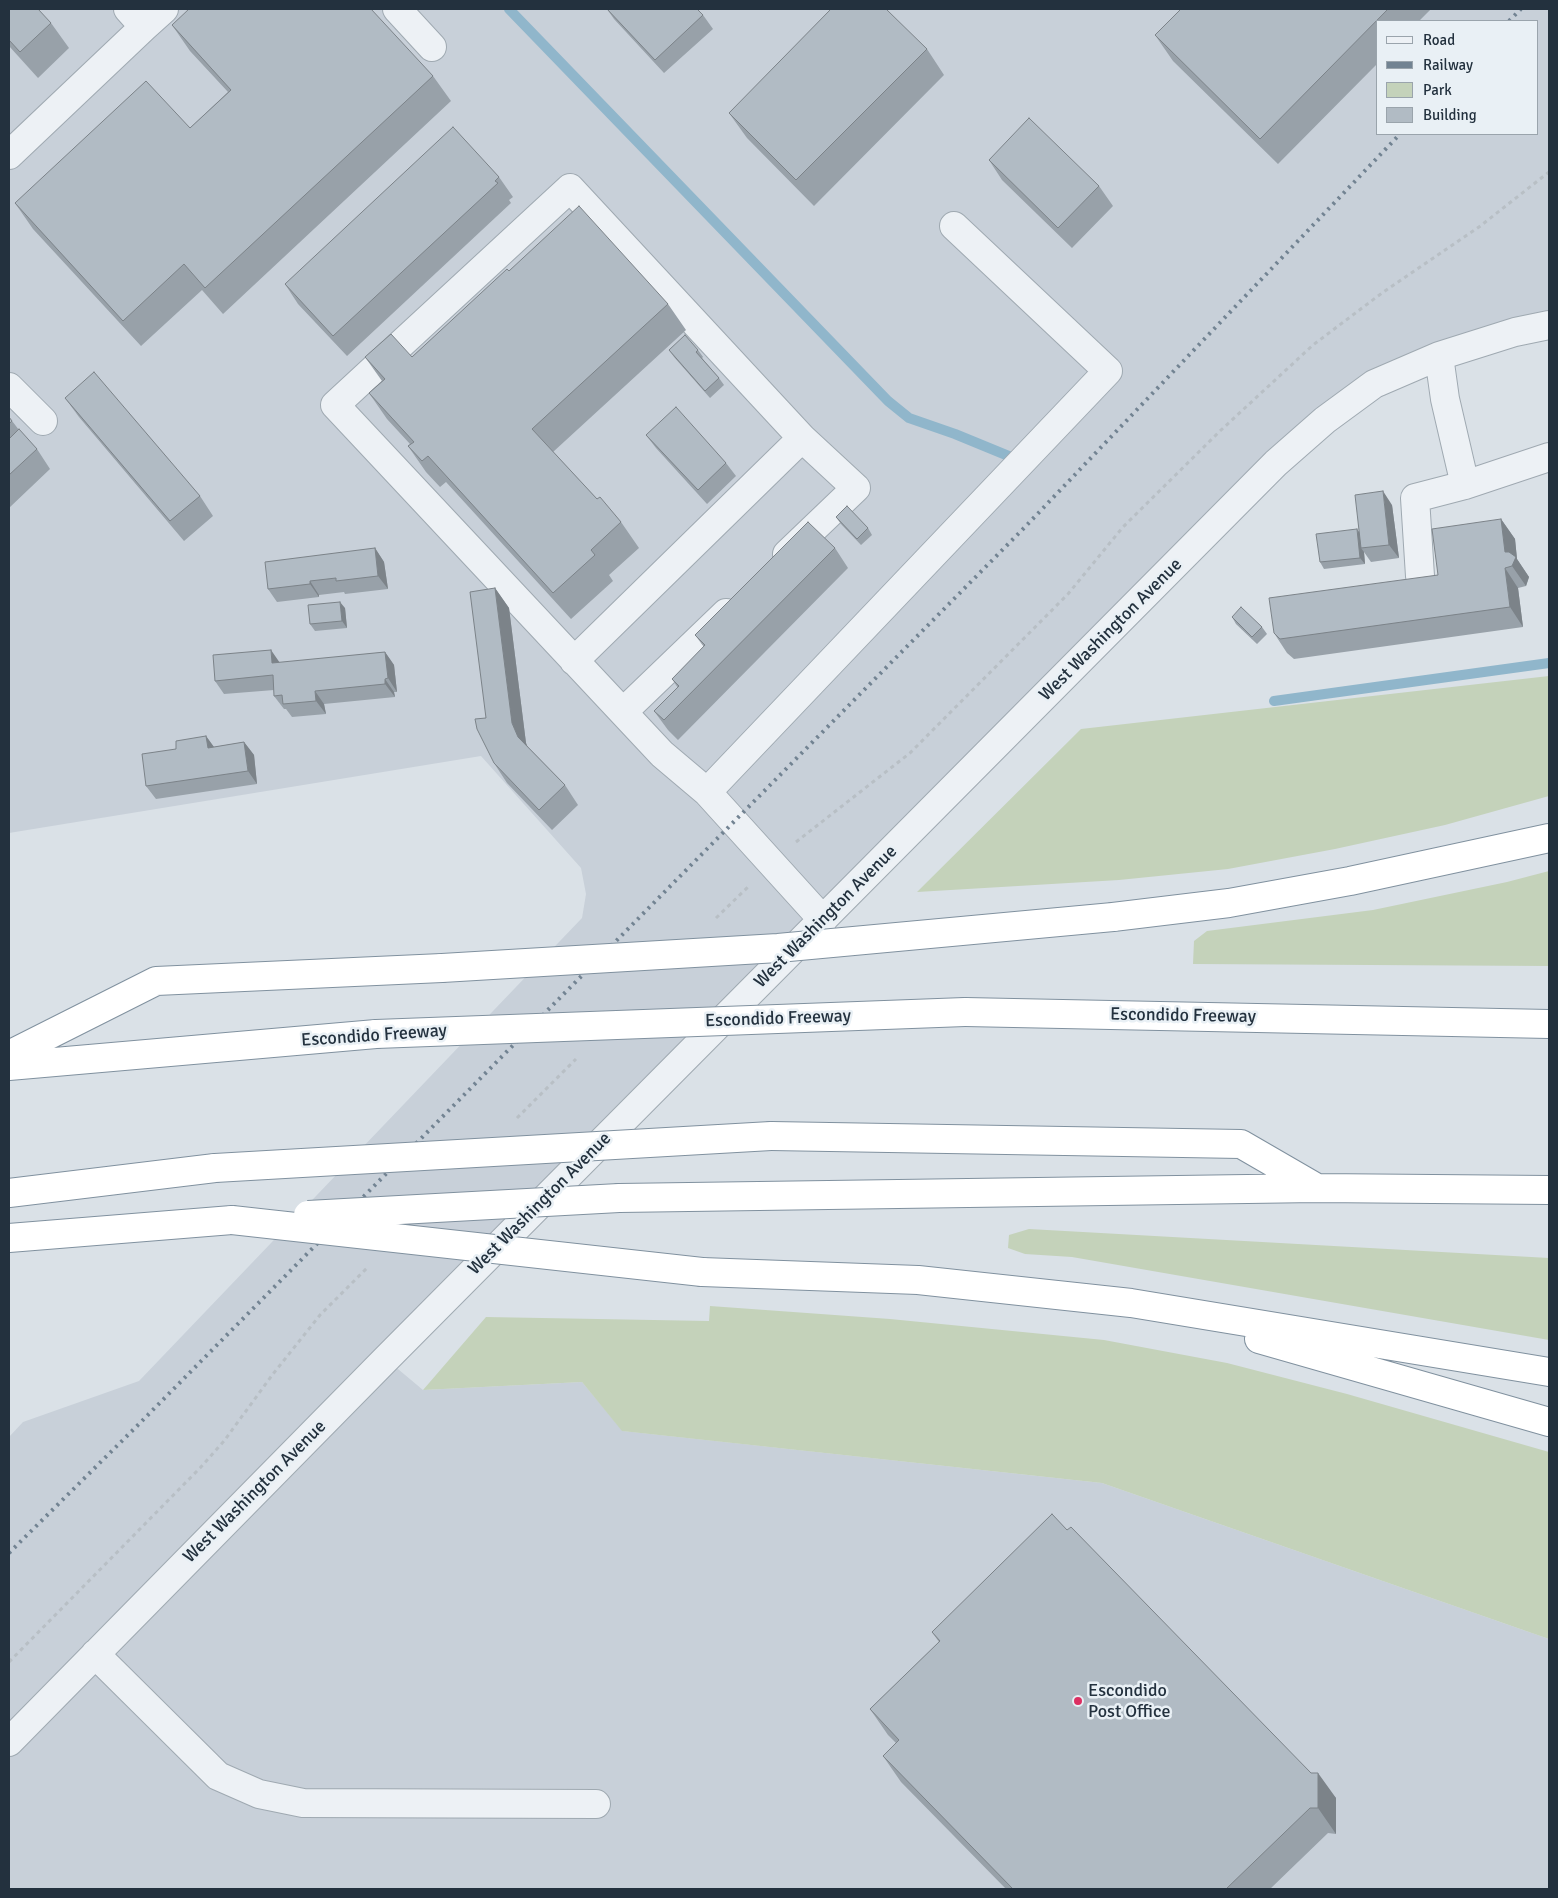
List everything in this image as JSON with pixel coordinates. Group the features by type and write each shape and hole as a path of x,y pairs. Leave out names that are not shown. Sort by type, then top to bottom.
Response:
{"highway":[{"path":"9,1055 156,981 442,968 778,948 1112,917 1229,902 1350,882 1546,839"},
{"name":"Escondido Freeway","path":"9,1066 376,1034 966,1012 1540,1023"},
{"path":"9,1193 215,1168 771,1136 1240,1144 1317,1188"},
{"path":"9,1238 232,1220 619,1198 1317,1188 1543,1190"},
{"path":"232,1220 702,1272 918,1280 1131,1303 1546,1371"},
{"path":"1131,1303 1546,1421"}],"street":[{"path":"9,155 136,18 164,9"},
{"path":"397,9 432,48"},
{"path":"771,570 856,488 802,438 570,188 335,405 662,754 707,792 823,920"},
{"path":"707,792 1108,371 954,226"},
{"name":"West Washington Avenue","path":"9,1742 393,1352 1276,463 1325,420 1374,384 1439,356 1515,332 1549,325"},
{"path":"1439,356 1445,399 1465,485"},
{"path":"9,387 42,421"},
{"path":"574,661 802,438"},
{"path":"1420,576 1415,498 1465,485 1549,457"},
{"path":"623,712 743,597"},
{"path":"95,1654 218,1776 259,1794 304,1803 596,1804"}],"shaded area":[{"path":"9,9 1549,9 1549,325 1374,384 386,1359 423,1390 582,1382 623,1431 1102,1483 1549,1639 1549,1889 9,1889 9,1437 23,1422 139,1381 582,918 586,894 581,868 481,756 9,833"}],"green space":[{"path":"1549,676 1549,796 1445,825 1335,849 1228,869 1119,880 917,892 1081,729"},
{"path":"1549,871 1549,966 1193,964 1194,941 1207,931 1373,910 1507,882"},
{"path":"1029,1229 1549,1258 1549,1340 1072,1257 1025,1254 1008,1248 1009,1235"},
{"path":"710,1306 890,1319 1104,1340 1227,1363 1347,1394 1549,1452 1549,1639 1102,1483 622,1431 582,1382 423,1390 486,1317 709,1321"}],"building":[{"path":"9,9 38,9 51,23 20,52 9,40"},
{"path":"189,9 371,9 433,76 205,288 184,264 123,321 15,203 146,81 190,128 231,90 172,25"},
{"path":"607,9 697,9 703,15 655,60"},
{"path":"831,9 886,9 927,49 796,180 729,113"},
{"path":"1181,9 1388,9 1260,139 1155,35"},
{"path":"1029,118 1099,186 1058,228 989,160"},
{"path":"453,127 499,177 495,181 498,183 333,336 285,284"},
{"path":"579,206 668,304 532,429 597,499 600,497 621,522 591,550 595,555 553,593 428,456 422,461 408,446 414,442 369,393 385,379 365,357 391,334 412,357 507,269 509,271"},
{"path":"685,335 698,350 696,352 719,378 705,391 669,350"},
{"path":"94,372 200,496 170,521 65,398"},
{"path":"676,407 726,463 698,490 646,435"},
{"path":"19,429 37,449 9,475 9,439"},
{"path":"1383,491 1389,545 1361,548 1355,495"},
{"path":"847,506 868,528 857,539 836,517"},
{"path":"1501,519 1505,552 1509,552 1516,557 1512,566 1505,568 1510,607 1280,639 1274,633 1269,598 1438,575 1432,529"},
{"path":"808,522 835,548 664,720 654,711 679,686 672,679 705,645 695,635"},
{"path":"1357,529 1360,558 1320,562 1316,534"},
{"path":"375,548 378,576 336,581 336,578 310,581 310,584 268,589 265,562"},
{"path":"495,588 512,723 518,737 565,785 539,810 494,763 477,729 475,719 486,718 470,592"},
{"path":"340,602 342,621 310,624 308,605"},
{"path":"1241,607 1262,627 1252,637 1232,617"},
{"path":"271,650 272,663 385,652 388,678 385,679 385,684 315,691 316,701 283,704 282,695 274,696 273,675 215,681 213,655"},
{"path":"206,736 208,748 244,742 248,771 146,786 142,754 176,749 176,741"},
{"name":"Escondido Post Office","path":"1052,1514 1067,1530 1071,1527 1311,1773 1318,1773 1318,1808 1310,1808 1226,1889 1013,1889 883,1756 899,1740 870,1709 940,1641 932,1632"}],"waterway":[{"path":"509,9 888,401 909,418 1011,457"},
{"path":"1274,701 1549,663"}],"railway":[{"path":"1510,20 1521,9"},
{"path":"9,1553 137,1426 1025,527 1399,135"}],"place":[{"name":"Escondido Post Office","path":"1078,1701"}]}
